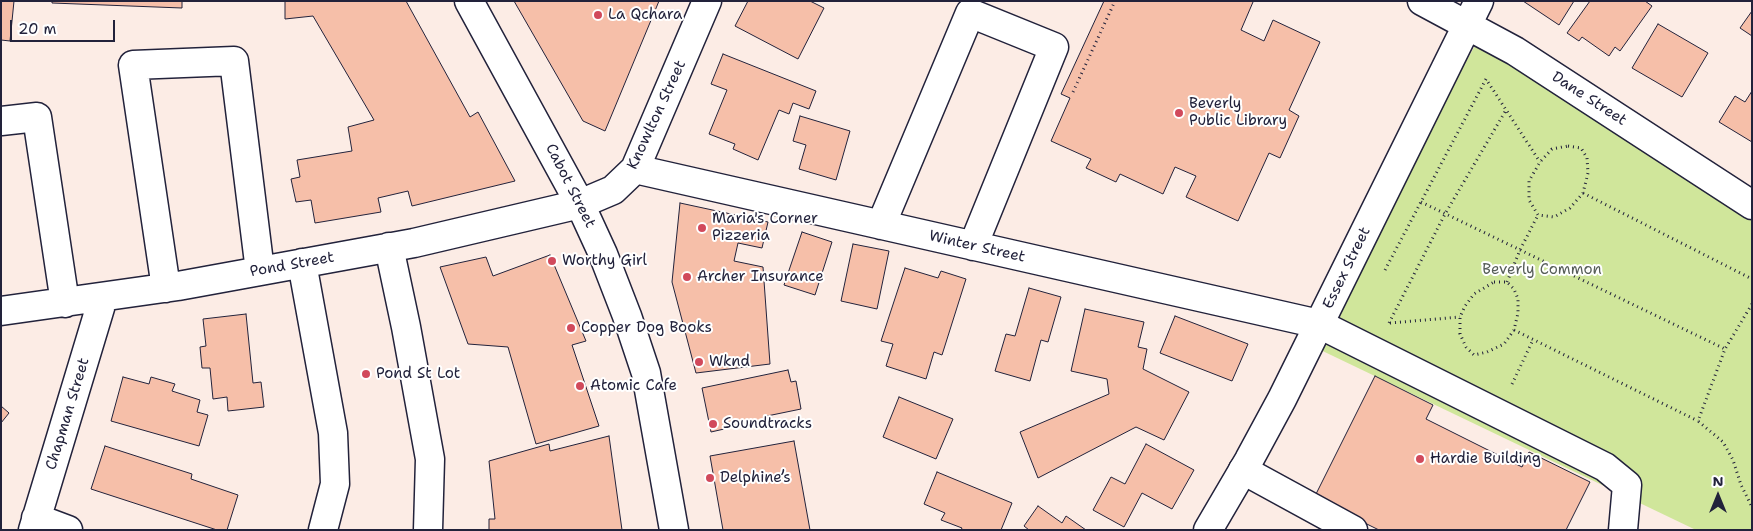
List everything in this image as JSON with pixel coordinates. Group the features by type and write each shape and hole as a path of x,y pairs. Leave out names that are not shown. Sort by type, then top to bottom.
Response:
{"street":[{"name":"Cabot Street","path":"468,1 580,204 610,272 646,373 674,530"},
{"name":"Knowlton Street","path":"580,204 613,190 635,169 707,1"},
{"name":"Dane Street","path":"1422,1 1473,13 1558,78 1752,205"},
{"path":"882,225 970,13 1054,47 973,246"},
{"name":"Essex Street","path":"1208,530 1282,399 1473,13"},
{"path":"166,288 133,65 234,61 260,271"},
{"path":"1,121 38,117 65,303"},
{"name":"Winter Street","path":"635,169 1319,324 1605,467 1627,485 1623,530"},
{"name":"Pond Street","path":"1,311 166,288 414,243 580,204"},
{"path":"389,247 406,327 430,459 428,530"},
{"path":"302,263 333,433 335,484 323,530"},
{"name":"Chapman Street","path":"34,524 104,298"},
{"path":"1243,470 1353,530"},
{"path":"34,524 68,530"}],"path":[{"path":"1383,273 1486,79 1540,162"},
{"path":"1390,323 1445,214 1506,110"},
{"path":"1568,146 1581,148 1587,158 1588,173 1583,192 1570,208 1554,217 1538,215 1529,200 1529,181 1540,162 1552,149 1568,146"},
{"path":"1583,192 1752,278"},
{"path":"1420,202 1725,349"},
{"path":"1507,282 1520,250 1538,215"},
{"path":"1494,282 1507,282 1514,289 1518,299 1518,313 1514,330 1504,344 1487,352 1474,355 1466,346 1460,334 1460,317 1474,294 1494,282"},
{"path":"1698,421 1725,349 1752,304"},
{"path":"1381,323 1460,317"},
{"path":"1514,330 1698,421 1723,442 1733,460 1740,485 1752,506"},
{"path":"1498,414 1533,340"}],"green space":[{"name":"Beverly Common","path":"1482,33 1752,203 1752,530 1696,530 1308,344"}],"building":[{"path":"1,1 14,1 10,41 1,40"},
{"path":"52,1 182,1 182,8 52,3"},
{"path":"285,1 406,1 470,117 478,112 515,181 412,206 408,191 378,198 381,212 315,223 311,200 296,202 291,179 300,177 297,160 352,151 348,127 374,120 313,16 285,19"},
{"path":"514,1 659,1 605,131 583,121"},
{"path":"748,1 810,1 824,8 798,59 735,26"},
{"name":"Beverly Public Library","path":"1104,1 1252,1 1241,30 1264,41 1273,20 1320,42 1289,110 1299,116 1280,158 1269,153 1238,221 1186,197 1196,176 1175,167 1163,194 1120,174 1116,182 1086,168 1091,159 1051,141 1070,98 1061,94"},
{"path":"1523,1 1574,1 1559,25"},
{"path":"1590,1 1645,1 1652,6 1620,51 1615,47 1609,56 1582,37 1579,41 1567,33"},
{"path":"1752,11 1752,36 1740,28"},
{"path":"1658,24 1708,53 1682,97 1632,68"},
{"path":"723,54 816,91 809,109 793,103 789,114 779,110 758,160 733,149 735,144 709,134 727,90 711,84"},
{"path":"1752,91 1752,142 1719,122 1735,96 1745,102"},
{"path":"800,116 850,131 836,180 799,169 806,145 793,141"},
{"path":"680,203 768,222 762,248 738,243 734,261 763,267 770,364 696,373 672,282"},
{"path":"802,232 832,242 815,295 784,285"},
{"path":"853,244 889,251 877,309 841,301"},
{"path":"550,255 586,341 572,345 599,426 536,444 508,347 468,344 440,267 486,257 493,276"},
{"path":"905,268 938,278 941,271 966,279 942,355 934,352 926,379 886,366 893,344 881,341"},
{"path":"1029,288 1061,297 1048,342 1041,340 1030,381 995,371 1006,334 1015,336"},
{"path":"1085,309 1144,322 1138,347 1147,349 1143,369 1189,392 1164,440 1136,427 1038,478 1020,432 1109,394 1107,379 1071,371"},
{"path":"246,314 253,383 261,382 264,407 228,411 227,397 213,399 210,368 202,368 200,347 206,346 203,319"},
{"path":"1175,316 1248,344 1232,381 1160,353"},
{"path":"788,370 791,382 796,381 801,409 767,416 768,419 711,432 702,388"},
{"name":"Hardie Building","path":"1375,376 1433,405 1426,419 1522,467 1529,452 1590,482 1566,530 1379,530 1314,498"},
{"path":"123,377 149,384 151,377 175,384 172,391 200,400 197,412 208,415 199,446 111,421"},
{"path":"899,397 953,419 936,459 883,437"},
{"path":"1,406 9,413 1,423"},
{"path":"609,436 622,530 489,530 489,519 495,519 489,461 549,444 550,451"},
{"path":"794,441 810,530 723,530 710,456"},
{"path":"1146,444 1194,470 1172,509 1142,493 1124,527 1093,510 1111,477 1125,484"},
{"path":"105,446 192,474 191,479 238,495 227,530 217,530 91,489"},
{"path":"937,472 1012,503 1001,530 961,530 962,528 941,520 945,513 924,504"},
{"path":"1038,506 1062,523 1066,516 1086,530 1029,530 1024,526"}],"place":[{"name":"La Qchara","path":"598,15"},
{"name":"Beverly Public Library","path":"1179,113"},
{"name":"Maria's Corner Pizzeria","path":"702,228"},
{"name":"Worthy Girl","path":"552,261"},
{"name":"Archer Insurance","path":"687,277"},
{"name":"Copper Dog Books","path":"571,328"},
{"name":"Wknd","path":"699,362"},
{"name":"Pond St Lot","path":"366,374"},
{"name":"Atomic Cafe","path":"580,386"},
{"name":"Soundtracks","path":"713,424"},
{"name":"Hardie Building","path":"1420,459"},
{"name":"Delphine’s","path":"710,478"}]}
